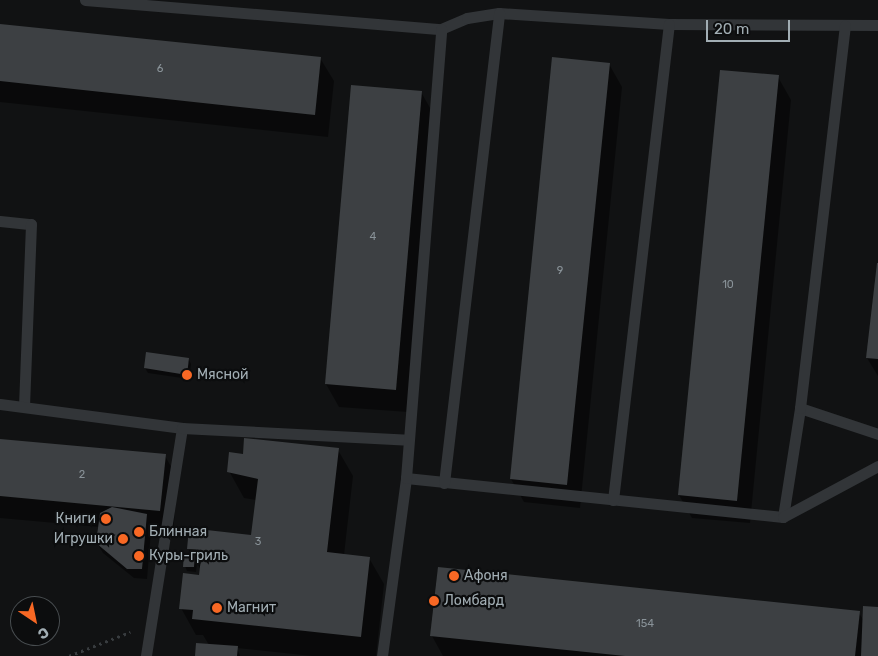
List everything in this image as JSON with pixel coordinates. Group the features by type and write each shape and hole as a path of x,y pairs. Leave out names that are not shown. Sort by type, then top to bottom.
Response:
{"lane":[{"path":"85,0 441,30 467,18 499,13 669,24 845,26 878,24"},
{"path":"444,483 499,13"},
{"path":"613,500 669,24"},
{"path":"783,517 800,408 845,26"},
{"path":"382,656 406,478 441,30"},
{"path":"0,221 31,224 24,406"},
{"path":"0,404 182,428 408,440"},
{"path":"800,408 878,434"},
{"path":"146,656 149,624 182,428"},
{"path":"406,478 783,517 878,466"}],"path":[{"path":"69,656 149,624"}],"building":[{"path":"0,24 321,57 315,115 0,81"},
{"path":"552,57 610,63 567,485 510,479"},
{"path":"720,70 779,75 737,501 678,495"},
{"path":"351,85 422,91 396,390 325,384"},
{"path":"878,263 878,359 866,358"},
{"path":"146,352 189,358 187,375 144,368"},
{"path":"244,438 339,448 327,552 370,557 361,637 192,619 193,610 179,609 183,573 199,575 202,550 187,549 189,528 251,535 258,479 227,472 229,452 243,454"},
{"path":"0,439 166,454 160,511 0,496"},
{"path":"112,507 147,514 142,569 127,569 96,543 100,513"},
{"path":"184,554 195,554 194,567 183,567"},
{"path":"438,567 860,611 855,656 625,656 430,636"},
{"path":"863,606 878,607 878,656 861,656"},
{"path":"196,643 238,646 237,656 195,656"}],"place":[{"name":"Мясной","path":"187,375"},
{"name":"Книги","path":"106,519"},
{"name":"Блинная","path":"139,532"},
{"name":"Игрушки","path":"123,539"},
{"name":"Куры-гриль","path":"139,556"},
{"name":"Афоня","path":"454,576"},
{"name":"Ломбард","path":"434,601"},
{"name":"Магнит","path":"217,608"}]}
